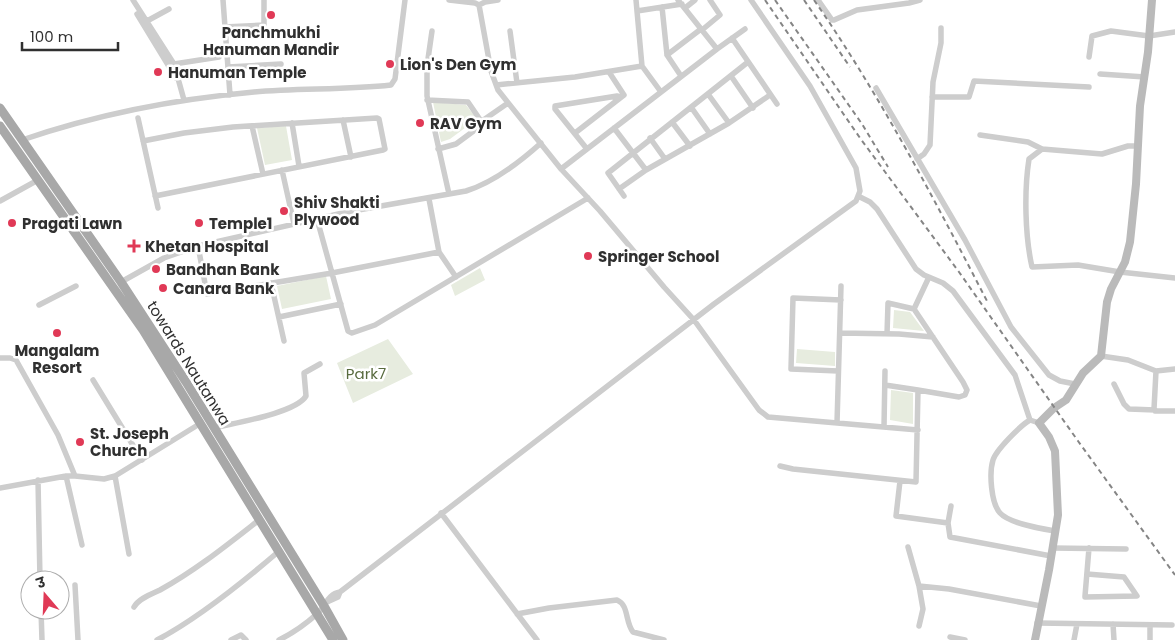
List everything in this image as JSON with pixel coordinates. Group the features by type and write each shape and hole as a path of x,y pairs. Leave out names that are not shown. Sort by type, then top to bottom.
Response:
{"main road":[{"name":"towards Nautanwa","path":"0,108 121,282 186,382 343,640"},
{"path":"0,126 143,330 278,552 323,607 333,640"}],"street":[{"path":"129,0 181,87"},
{"path":"133,0 174,64 184,100"},
{"path":"224,27 264,26 264,0"},
{"path":"22,140 59,128 184,100 255,92 391,84 395,79 405,0"},
{"path":"449,0 479,5 491,0 498,0"},
{"path":"636,0 642,66 661,92"},
{"path":"637,11 682,4 695,0"},
{"path":"667,55 720,15 710,0"},
{"path":"279,640 291,637 323,607 329,596 340,592 694,320 856,201 859,182 856,168 824,107 751,0"},
{"path":"818,0 833,20 851,12 920,0"},
{"path":"868,0 870,8"},
{"path":"1039,423 1054,408 1066,400 1083,373 1101,356 1107,302 1125,262 1130,242 1140,106 1152,0"},
{"path":"222,1 230,94"},
{"path":"682,4 717,49"},
{"path":"479,5 491,70 498,90 562,170 694,320 747,394 764,414 768,417 918,430"},
{"path":"662,7 667,55 681,76"},
{"path":"147,21 169,9"},
{"path":"917,159 924,154 930,145 933,82 941,43 941,28"},
{"path":"562,170 681,76 745,29"},
{"path":"432,31 426,66 427,100 449,194"},
{"path":"510,31 517,83"},
{"path":"1089,57 1092,36 1111,31 1149,36 1175,32"},
{"path":"732,38 777,104"},
{"path":"174,64 218,57"},
{"path":"624,196 608,173 632,152 748,62"},
{"path":"228,67 280,64"},
{"path":"496,85 574,77 642,66"},
{"path":"575,133 624,94 609,72"},
{"path":"1100,74 1144,78"},
{"path":"731,76 753,108"},
{"path":"932,97 969,97 974,82 1089,87"},
{"path":"876,88 965,240 1011,327 1049,375 1054,379 1075,384"},
{"path":"708,94 729,123"},
{"path":"618,189 646,170 729,123 770,95"},
{"path":"587,149 555,109 555,106 617,96 621,97"},
{"path":"427,100 468,102 482,121 482,126 456,144 438,149"},
{"path":"482,121 508,103"},
{"path":"690,107 710,134"},
{"path":"138,118 158,208"},
{"path":"143,140 199,131 252,126 379,119 384,150 156,196"},
{"path":"343,120 351,156"},
{"path":"672,122 690,146"},
{"path":"292,123 300,166"},
{"path":"252,126 263,174"},
{"path":"614,128 646,170"},
{"path":"980,135 1028,142 1042,149 1102,154 1128,146 1137,146"},
{"path":"650,138 665,159"},
{"path":"121,282 164,258 198,246 317,218 429,199 476,188 541,144"},
{"path":"1042,149 1029,159 1026,176 1028,249 1032,267 1078,265 1175,278"},
{"path":"282,170 294,224"},
{"path":"0,202 38,180"},
{"path":"858,196 870,202 877,209 916,269 924,275 943,283 952,291 1015,375 1030,420"},
{"path":"317,218 348,331 352,332 375,326 588,198"},
{"path":"429,199 439,252 456,277"},
{"path":"198,246 207,294 332,273 439,252"},
{"path":"914,309 929,277"},
{"path":"272,283 284,341"},
{"path":"39,305 76,286"},
{"path":"837,423 841,286"},
{"path":"838,371 791,369 793,298 841,300"},
{"path":"885,385 959,397 965,396 967,390 914,309 888,303 886,334"},
{"path":"279,317 341,304"},
{"path":"840,333 933,337"},
{"path":"1101,356 1128,360 1156,371 1175,369"},
{"path":"0,358 16,360 58,435 76,476"},
{"path":"214,428 253,419 291,408 298,404 306,396 304,373 320,364"},
{"path":"884,427 885,371"},
{"path":"1154,410 1156,371"},
{"path":"93,380 142,460"},
{"path":"1114,384 1124,404 1129,409 1175,411"},
{"path":"780,466 916,482 918,390"},
{"path":"1030,420 1039,423 1049,437 1055,451 1058,515 1035,640"},
{"path":"1030,420 1023,425 994,459 992,465 993,498 1000,513 1009,519 1040,529 1055,531"},
{"path":"0,488 66,476 97,479 115,476 201,424"},
{"path":"66,476 82,545"},
{"path":"115,476 130,554"},
{"path":"38,480 40,570"},
{"path":"900,481 896,516 948,523"},
{"path":"951,506 948,523 950,536 1052,552 1089,548 1126,549"},
{"path":"441,513 537,640"},
{"path":"134,607 139,601 175,582 211,558 259,520"},
{"path":"908,547 919,586 923,609 919,626"},
{"path":"1087,574 1124,577 1137,596 1087,598 1085,596 1089,548"},
{"path":"157,640 197,614 278,552"},
{"path":"75,585 78,640"},
{"path":"919,586 949,589 1041,606"},
{"path":"517,614 617,600 623,605 633,632 664,640"},
{"path":"41,620 42,640"},
{"path":"1038,623 1172,625"},
{"path":"1074,640 1077,624"},
{"path":"1114,624 1114,640"},
{"path":"1150,625 1150,640"},
{"path":"231,640 240,635 246,640"},
{"path":"950,637 965,640"}],"green space":[{"path":"433,102 466,105 477,119 450,139 441,142"},
{"path":"286,126 292,160 265,165 257,128"},
{"path":"480,268 485,280 455,296 451,285"},
{"path":"326,276 331,299 282,309 277,286"},
{"path":"894,310 910,312 924,331 893,328"},
{"name":"Park7","path":"388,339 413,374 353,403 337,363"},
{"path":"797,349 835,352 835,366 796,363"},
{"path":"891,390 913,393 913,424 890,420"}],"railway":[{"path":"765,0 860,138 959,272 1175,575"},
{"path":"775,0 862,124 888,167"},
{"path":"804,0 850,67"},
{"path":"814,0 884,110 987,301"}],"place":[{"name":"Panchmukhi Hanuman Mandir","path":"271,15"},
{"name":"Lion's Den Gym","path":"390,64"},
{"name":"Hanuman Temple","path":"158,72"},
{"name":"RAV Gym","path":"420,123"},
{"name":"Shiv Shakti Plywood","path":"284,211"},
{"name":"Pragati Lawn","path":"12,223"},
{"name":"Temple1","path":"199,223"},
{"name":"Khetan Hospital","path":"134,246"},
{"name":"Springer School","path":"588,256"},
{"name":"Bandhan Bank","path":"156,269"},
{"name":"Canara Bank","path":"163,288"},
{"name":"Mangalam Resort","path":"57,333"},
{"name":"St. Joseph Church","path":"80,442"}]}
